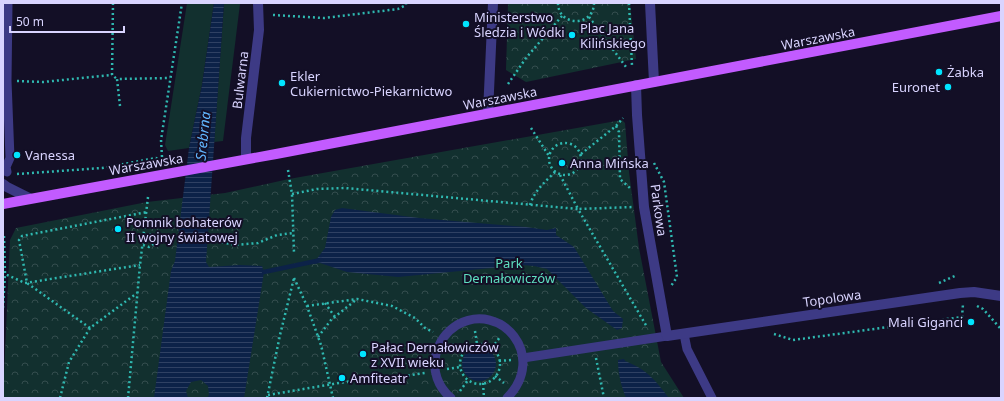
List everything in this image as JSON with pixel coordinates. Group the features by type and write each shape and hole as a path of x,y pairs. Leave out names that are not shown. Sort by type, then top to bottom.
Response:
{"main road":[{"name":"Warszawska","path":"3,204 223,164 1001,16"}],"street":[{"name":"Bulwarna","path":"246,159 246,138 259,30 258,3"},
{"path":"488,113 492,3"},
{"path":"650,3 654,82"},
{"name":"Parkowa","path":"636,85 644,208 667,336"},
{"path":"3,184 30,198"},
{"name":"Topolowa","path":"667,336 960,293 974,292 1001,296"}],"lane":[{"path":"7,172 6,167 10,158 7,81 8,3"},
{"path":"450,398 438,382 435,371 434,359 437,347 443,337 452,328 473,320 485,320 506,328 515,337 520,347 524,367 519,383 515,390 507,398"},
{"path":"684,334 687,349 712,398"},
{"path":"523,358 667,336"}],"path":[{"path":"112,75 114,3"},
{"path":"162,158 161,140 182,3"},
{"path":"273,15 324,18 398,9 406,5 406,3"},
{"path":"558,3 559,11 562,16 572,22 584,20 589,16 592,12 594,3"},
{"path":"629,3 632,66"},
{"path":"508,84 526,58 562,16"},
{"path":"589,16 626,67"},
{"path":"7,81 42,82 112,75 117,79 170,78"},
{"path":"117,79 120,106"},
{"path":"581,154 616,126 623,118"},
{"path":"616,126 620,132 620,180 633,193"},
{"path":"531,128 549,157 550,166 555,172 560,175 570,175 579,169 581,165 581,154 578,149 564,143 554,147 549,157"},
{"path":"7,172 17,174 102,168 156,158"},
{"path":"652,158 664,182 677,277 668,290"},
{"path":"288,170 292,194 294,253"},
{"path":"530,205 532,198 542,184 555,172"},
{"path":"560,175 578,210 649,329"},
{"path":"292,194 317,188 345,188 578,210 635,206 636,214"},
{"path":"128,398 137,293 148,197"},
{"path":"27,283 19,240 22,236 147,212"},
{"path":"143,245 149,247 160,240 172,239 217,241 235,245 258,243 277,235 293,232"},
{"path":"144,235 149,234 159,237 160,240"},
{"path":"3,308 5,274 4,236"},
{"path":"27,283 140,265"},
{"path":"5,274 27,283 90,328"},
{"path":"333,398 329,385 321,345 307,306 294,278 267,396 329,385 351,382"},
{"path":"60,398 69,362 90,328 137,293"},
{"path":"318,337 335,317 357,299"},
{"path":"307,306 357,299 392,306 415,318 425,328 443,337"},
{"path":"325,303 335,317"},
{"path":"769,332 793,340 962,317 962,304 968,304"},
{"path":"974,305 983,309 1001,329"},
{"path":"475,344 489,346 498,356 500,363 499,370 492,380 483,383 474,383 468,380 462,374 460,367 460,360 463,353 468,347 475,344"},
{"path":"594,348 604,398"},
{"path":"384,379 435,371"},
{"path":"459,392 468,380"},
{"path":"483,383 484,398"}],"green space":[{"path":"187,3 214,3 202,85 189,148 168,151 165,145"},
{"path":"224,3 240,4 223,141 214,142"},
{"path":"508,3 630,3 636,59 526,82 506,70"},
{"name":"Park Dernałowiczów","path":"622,120 625,123 629,172 639,248 661,362 684,398 3,398 10,240 16,228 147,202 225,193 289,179"}],"water":[{"name":"Srebrna","path":"214,3 224,3 206,262 209,267 240,265 262,266 264,272 244,398 207,398 209,395 208,386 201,380 191,382 186,391 188,398 154,398 171,271 175,261 189,148 202,85"},
{"path":"342,208 419,218 547,230 556,228 556,235 574,247 613,311 623,319 622,328 617,330 586,308 547,269 534,266 522,265 398,277 347,272 320,263 313,264 325,248 331,217 335,210"},
{"path":"476,347 482,347 491,352 495,358 495,370 491,376 482,381 476,381 467,376 462,367 462,361 467,352"},
{"path":"624,359 625,361 640,368 650,376 669,398 626,398 620,379 618,365 618,360"}],"waterway":[{"path":"264,272 321,260"}],"place":[{"name":"Ministerstwo Śledzia i Wódki","path":"466,24"},
{"name":"Plac Jana Kilińskiego","path":"572,35"},
{"name":"Żabka","path":"939,72"},
{"name":"Ekler Cukiernictwo-Piekarnictwo","path":"282,83"},
{"name":"Euronet","path":"948,87"},
{"name":"Vanessa","path":"17,155"},
{"name":"Anna Mińska","path":"562,163"},
{"name":"Pomnik bohaterów II wojny światowej","path":"118,229"},
{"name":"Mali Giganci","path":"971,322"},
{"name":"Pałac Dernałowiczów z XVII wieku","path":"363,354"},
{"name":"Amfiteatr","path":"342,378"}]}
